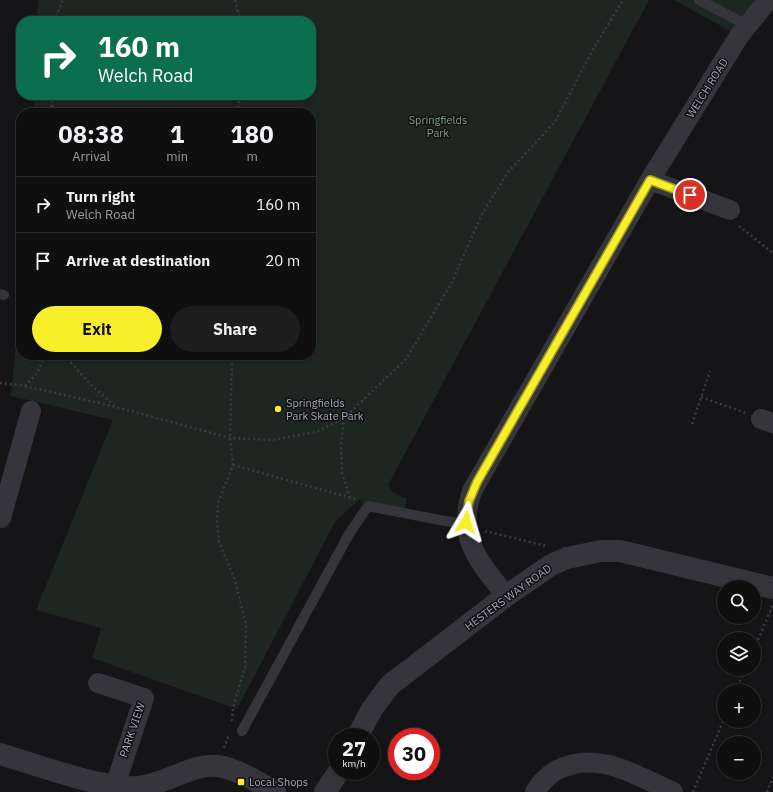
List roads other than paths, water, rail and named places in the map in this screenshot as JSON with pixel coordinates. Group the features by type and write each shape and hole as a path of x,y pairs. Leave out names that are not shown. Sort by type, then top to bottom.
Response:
{"street":[{"name":"WELCH ROAD","path":"506,596 478,560 473,550 466,524 469,501 477,482 650,180 747,25 768,0"},
{"path":"650,180 730,210"},
{"path":"1,518 3,498 31,410"},
{"name":"HESTERS WAY ROAD","path":"362,728 372,709 390,685 506,596 551,565 567,558 601,551 620,551 639,554 773,588"},
{"name":"PARK VIEW","path":"98,683 144,698 113,788"},
{"path":"0,754 113,788 143,787 166,781 195,769 217,766 247,777 275,792"},
{"path":"535,792 552,773 581,762 597,761 613,766 673,792"},
{"path":"325,792 333,780"}],"lane":[{"path":"700,0 747,25"},
{"path":"242,731 349,534 368,506 466,524"}],"place":[{"name":"Springfields Park Skate Park","path":"278,409"},
{"name":"Local Shops","path":"241,782"}],"park label":[{"name":"Springfields Park","path":"438,126"}]}
